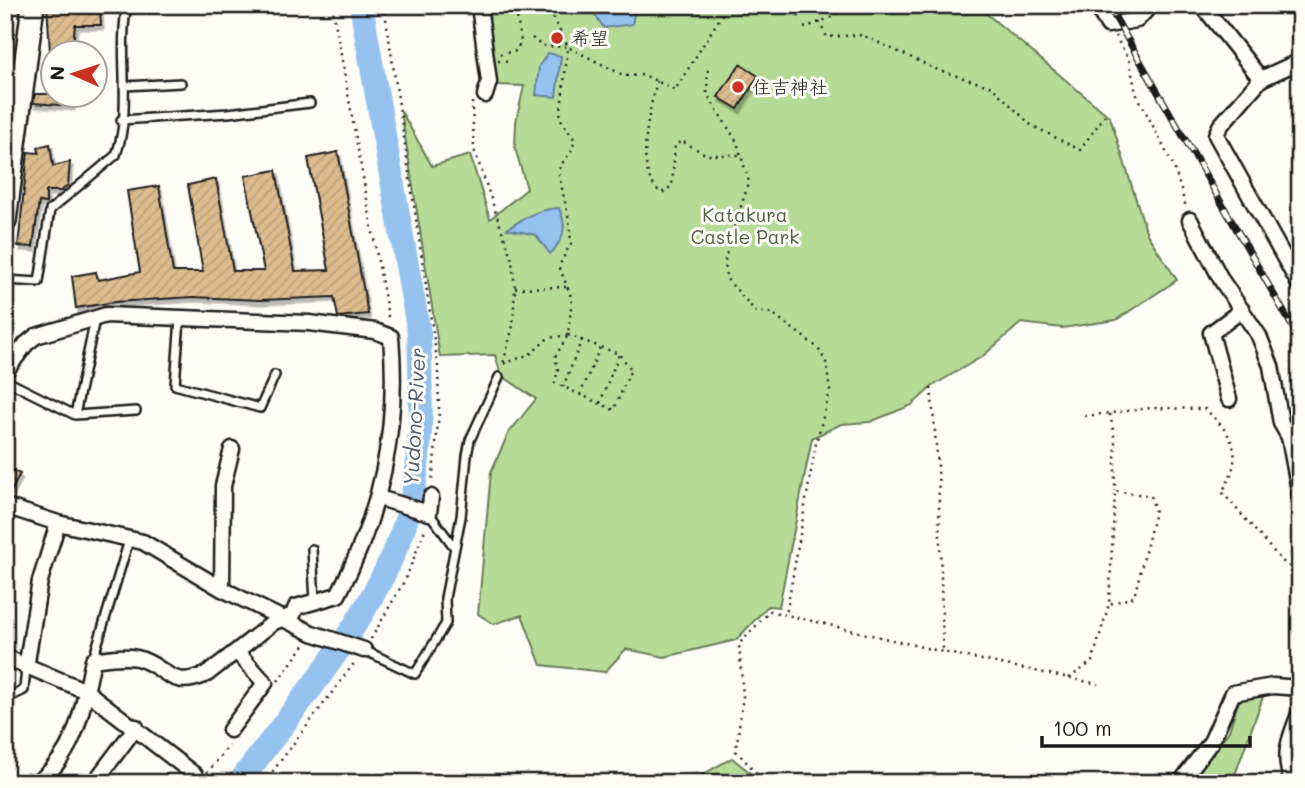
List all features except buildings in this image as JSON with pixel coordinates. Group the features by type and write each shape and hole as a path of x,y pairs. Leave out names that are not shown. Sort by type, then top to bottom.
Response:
{"main road":[{"path":"5,221 12,121 33,5"}],"street":[{"path":"479,5 489,82 485,95"},
{"path":"1096,5 1108,25 1137,20 1151,5"},
{"path":"1202,5 1261,79"},
{"path":"1295,5 1300,17"},
{"path":"1300,61 1261,79 1220,126 1216,135 1300,286"},
{"path":"1190,220 1222,281 1259,336 1271,366 1281,423 1295,436 1300,496"},
{"path":"1230,399 1211,333 1242,310"},
{"path":"5,372 18,353 36,336 106,314 309,323 375,331 391,337 393,418 381,499 362,548 338,595 330,600 296,607 293,615 274,622 207,674 188,681 167,676 135,657 93,660 86,691 63,760 36,783"},
{"path":"222,589 223,486 232,449"},
{"path":"381,499 427,512 431,497"},
{"path":"5,506 58,523 143,542 222,589 314,634 362,650"},
{"path":"26,668 40,582 58,523"},
{"path":"230,730 265,683 237,652"},
{"path":"5,657 86,691 195,775 195,783"},
{"path":"1180,783 1211,742 1233,694 1273,686 1300,688"},
{"path":"1300,712 1286,745 1286,768 1293,783 1300,777"},
{"path":"94,783 136,727"}],"lane":[{"path":"5,280 39,282 50,209 111,162 119,147 125,86 124,22 127,5"},
{"path":"125,86 181,83"},
{"path":"121,120 228,113 310,103"},
{"path":"75,415 95,319"},
{"path":"180,319 175,386 260,408 275,375"},
{"path":"362,650 411,673 420,670 446,623 445,598 470,440 499,377"},
{"path":"5,380 75,415 136,411"},
{"path":"427,512 454,547"},
{"path":"93,660 130,537"},
{"path":"312,549 315,601"},
{"path":"5,699 23,690 26,668"}],"path":[{"path":"332,5 391,337"},
{"path":"384,5 438,366 439,412 431,497"},
{"path":"497,54 516,51 521,41 515,5"},
{"path":"504,363 532,353 548,338 568,335 620,354 631,369 614,410 555,383 558,369 555,357 568,335 572,299 559,267 571,243 559,175 560,166 573,149 574,139 560,118 568,47 547,5"},
{"path":"532,38 542,46 568,47 625,76 644,75 675,90 727,5"},
{"path":"791,5 797,18 822,5"},
{"path":"804,28 835,16 838,5"},
{"path":"819,22 827,37 862,35 939,70 992,87 1031,125 1080,150 1105,116"},
{"path":"1108,25 1129,59 1136,93 1174,167 1190,220"},
{"path":"521,41 527,43"},
{"path":"708,70 707,94 737,142 749,182 730,240 726,278 756,312 772,313 818,348 826,362 830,391 816,443 786,615"},
{"path":"657,81 645,128 647,169 655,189 662,193 672,186 675,145 682,141 707,155 741,155"},
{"path":"485,95 472,98 474,149 512,260 515,288 513,326 499,377"},
{"path":"515,288 567,287"},
{"path":"563,387 582,339"},
{"path":"580,395 601,345"},
{"path":"600,404 620,354"},
{"path":"931,388 938,467 943,652"},
{"path":"1084,416 1184,406 1205,409 1222,424 1237,456 1233,474 1222,492 1281,560 1300,575"},
{"path":"1069,678 1091,662 1108,604 1115,491 1115,441 1110,413"},
{"path":"1108,604 1134,597 1155,512 1151,496 1115,491"},
{"path":"264,783 362,650 405,578 422,542 427,512"},
{"path":"766,783 736,751 743,696 739,644 770,611 943,652 1098,684"}],"green space":[{"name":"Katakura Castle Park","path":"483,5 976,5 1110,117 1147,234 1177,280 1116,320 1062,328 1021,323 983,356 934,385 912,405 870,422 841,424 812,438 779,607 768,606 736,640 665,657 626,649 605,672 541,665 522,615 494,624 478,614 491,472 508,434 536,399 501,375 495,355 440,357 401,111 432,166 470,155 490,219 527,189 515,148 516,122 524,86 495,85"},
{"path":"1245,694 1263,697 1232,783 1189,783 1229,731 1238,703"},
{"path":"732,758 763,783 688,783"}],"water":[{"path":"588,5 636,5 632,24 604,28"},
{"path":"548,53 561,56 556,97 536,95 539,66"},
{"path":"559,208 563,233 550,254 536,235 507,229 538,212"}],"waterway":[{"name":"Yudono-River","path":"239,783 317,680 367,605 388,566 404,527 417,469 421,391 419,333 361,5"}],"railway":[{"path":"1108,5 1300,340"}],"place":[{"name":"希望","path":"557,38"},
{"name":"住吉神社","path":"738,87"}]}
